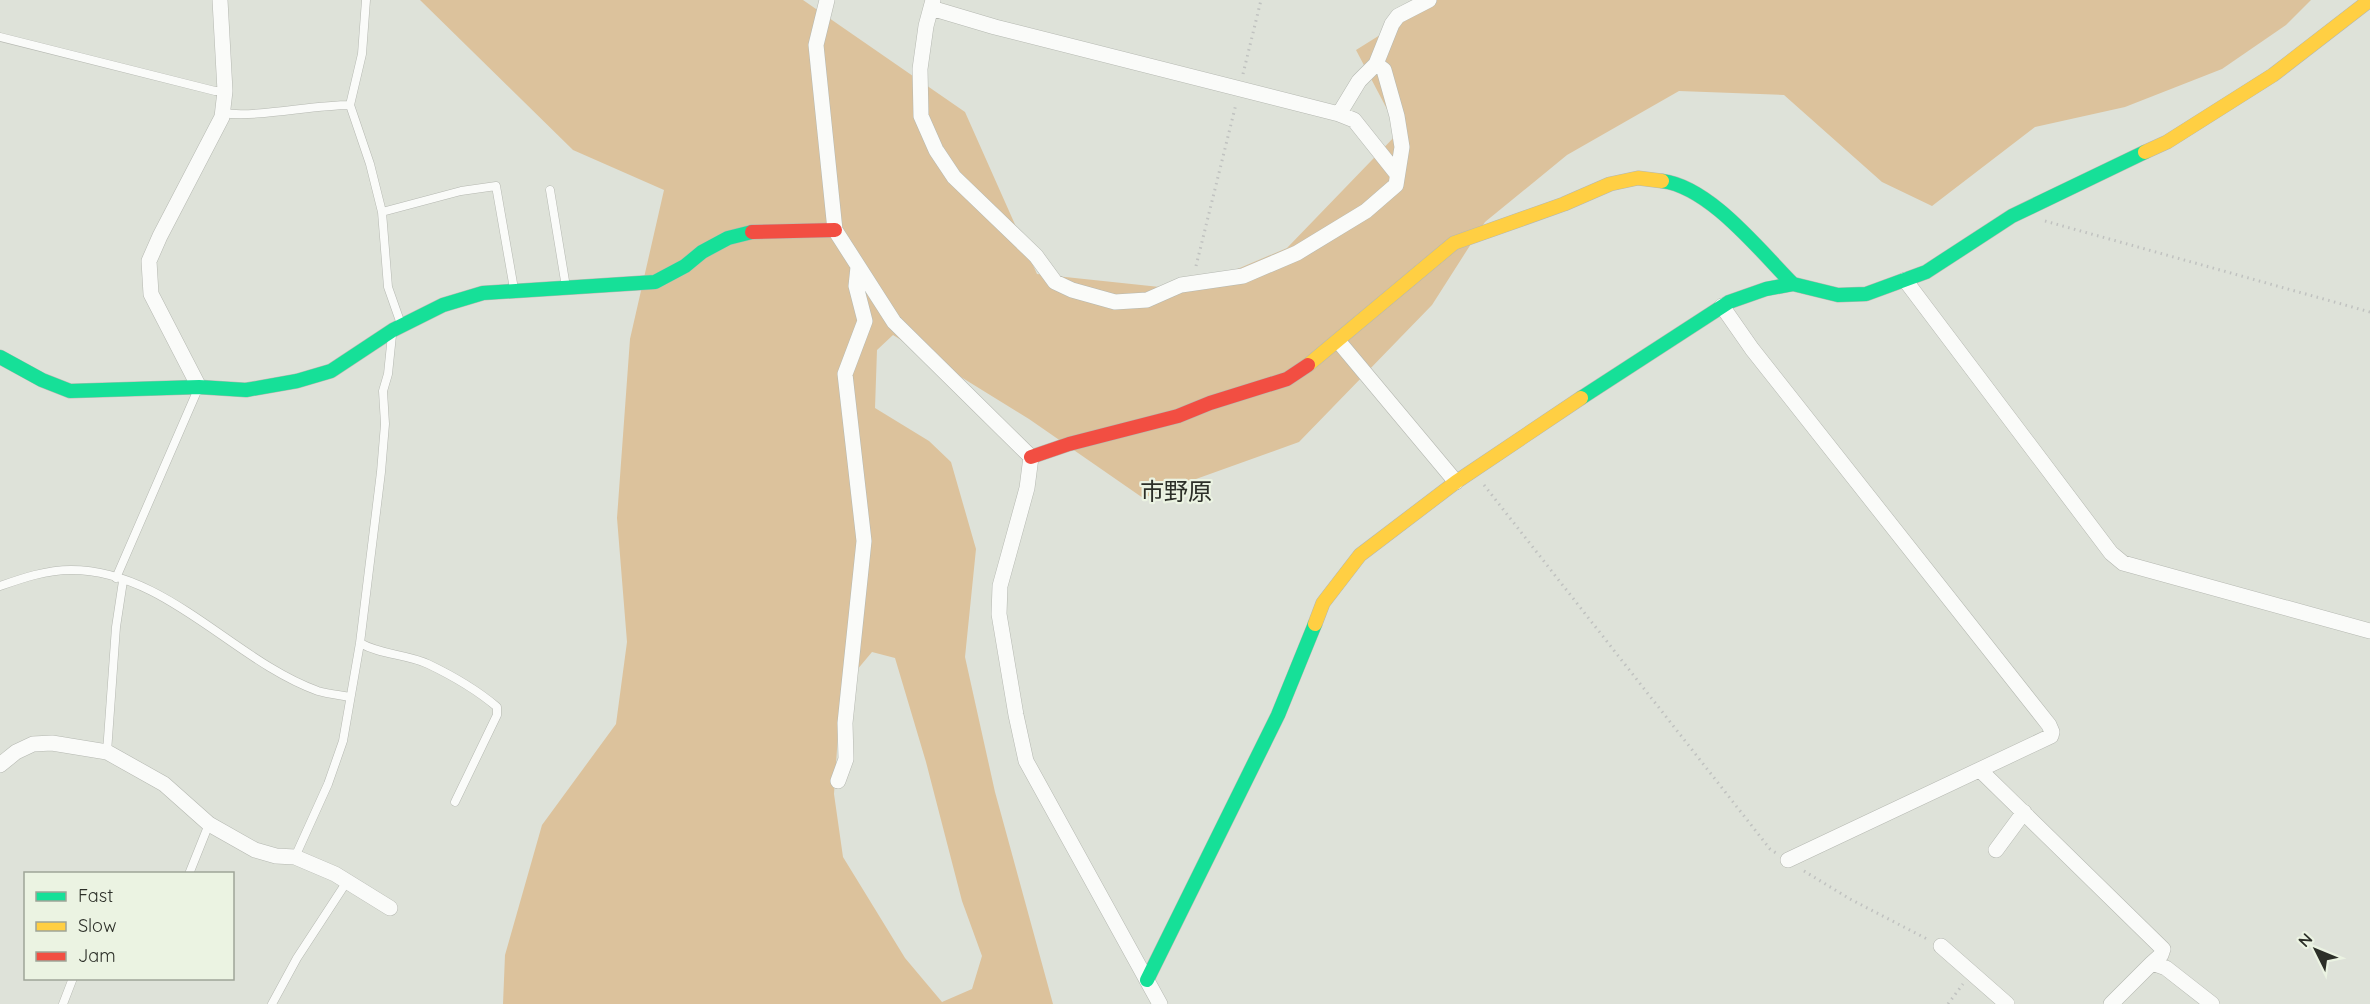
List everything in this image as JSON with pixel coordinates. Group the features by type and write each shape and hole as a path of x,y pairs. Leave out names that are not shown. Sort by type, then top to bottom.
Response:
{"street":[{"path":"199,387 151,294 149,261 222,117 225,91 220,0"},
{"path":"827,0 816,45 835,230 894,322 1031,457"},
{"path":"1340,114 1359,81 1376,63 1392,24 1398,16 1429,0"},
{"path":"1147,980 1278,715 1323,603 1360,555 1456,482 1722,306 1766,289 1793,284 1838,295 1866,294 1926,272 2020,214 2167,142 2272,75 2370,0"},
{"path":"1376,63 1384,70 1397,116 1402,147 1396,185 1366,211 1298,253 1243,276 1181,285 1148,300 1114,302 1072,290 1055,282 1036,256 954,177 936,150 921,116 920,69 926,26 932,4 995,27 1340,114 1354,120 1397,174"},
{"path":"1031,457 1069,444 1178,416 1210,403 1287,379 1339,342 1454,243 1564,204 1610,184 1638,178 1677,183 1712,203 1793,284"},
{"path":"0,357 42,380 70,391 199,387 246,390 297,381 331,371 397,328 443,304 483,293 655,282 728,238 758,231 835,230"},
{"path":"838,781 846,759 845,723 864,541 846,374 865,321 856,286 858,267"},
{"path":"1905,280 2111,553 2122,562 2370,631"},
{"path":"1722,306 1760,358 2052,732 2050,736 1982,771 1788,860"},
{"path":"1339,342 1456,482"},
{"path":"1031,457 1027,488 1000,586 999,614 1026,761 1160,1004"},
{"path":"0,765 16,752 33,744 52,743 107,752 164,784 209,824 255,850 276,856 295,857 334,874 390,908"},
{"path":"1982,771 2163,949 2161,955 2111,1004"},
{"path":"1996,850 2024,812"},
{"path":"1941,946 2007,1004"},
{"path":"2152,963 2166,968 2212,1004"}],"lane":[{"path":"295,857 328,784 343,741 360,643 381,472 385,424 383,391 397,328 388,287 382,212 370,164 350,105 362,54 366,0"},
{"path":"0,37 192,86 225,91"},
{"path":"222,112 238,115 323,105 350,105"},
{"path":"382,212 461,191 496,186 514,290"},
{"path":"550,190 566,288"},
{"path":"107,752 119,579 199,387"},
{"path":"0,586 45,572 71,570 93,572 119,579 186,610 286,677 320,692 350,697"},
{"path":"360,643 371,649 427,663 497,706 497,715 455,802"},
{"path":"189,872 209,824"},
{"path":"272,1004 297,958 346,883"},
{"path":"63,1004 72,980"}],"path":[{"path":"1196,268 1261,0"},
{"path":"2020,214 2370,312"},
{"path":"1473,472 1770,849 1850,899 1941,946"},
{"path":"1948,1004 1971,973"}],"shaded area":[{"path":"420,0 803,0 965,112 1037,274 1188,290 1287,248 1399,132 1356,50 1436,0 2311,0 2286,25 2222,69 2125,107 2035,127 1932,206 1882,182 1784,95 1679,91 1567,155 1485,222 1432,305 1299,442 1143,498 1029,419 893,335 877,350 875,408 929,441 951,462 976,549 965,657 995,792 1053,1004 503,1004 505,955 542,825 616,724 627,642 617,518 630,339 664,190 573,150","holes":["872,652 895,658 926,762 962,901 982,956 972,989 942,1002 905,958 843,857 834,794 841,689"]}],"traffic: fast":[{"path":"1581,398 1729,302 1766,289 1793,284 1838,295 1866,294 1926,272 2012,216 2145,152"},
{"path":"1662,181 1680,186 1716,207 1793,284"},
{"path":"0,357 42,380 70,391 199,387 246,390 297,381 331,371 393,330 443,305 483,293 655,282 728,238 752,232"},
{"path":"1147,980 1278,715 1315,624"}],"traffic: slow":[{"path":"2145,152 2167,142 2273,75 2370,0"},
{"path":"1308,365 1454,243 1564,204 1610,184 1638,178 1662,181"},
{"path":"1315,624 1323,603 1360,555 1456,482 1581,398"}],"traffic: jam":[{"path":"752,232 835,230"},
{"path":"1031,457 1069,444 1178,416 1210,403 1287,379 1308,365"}],"district":[{"name":"市野原","path":"1176,491"}]}
